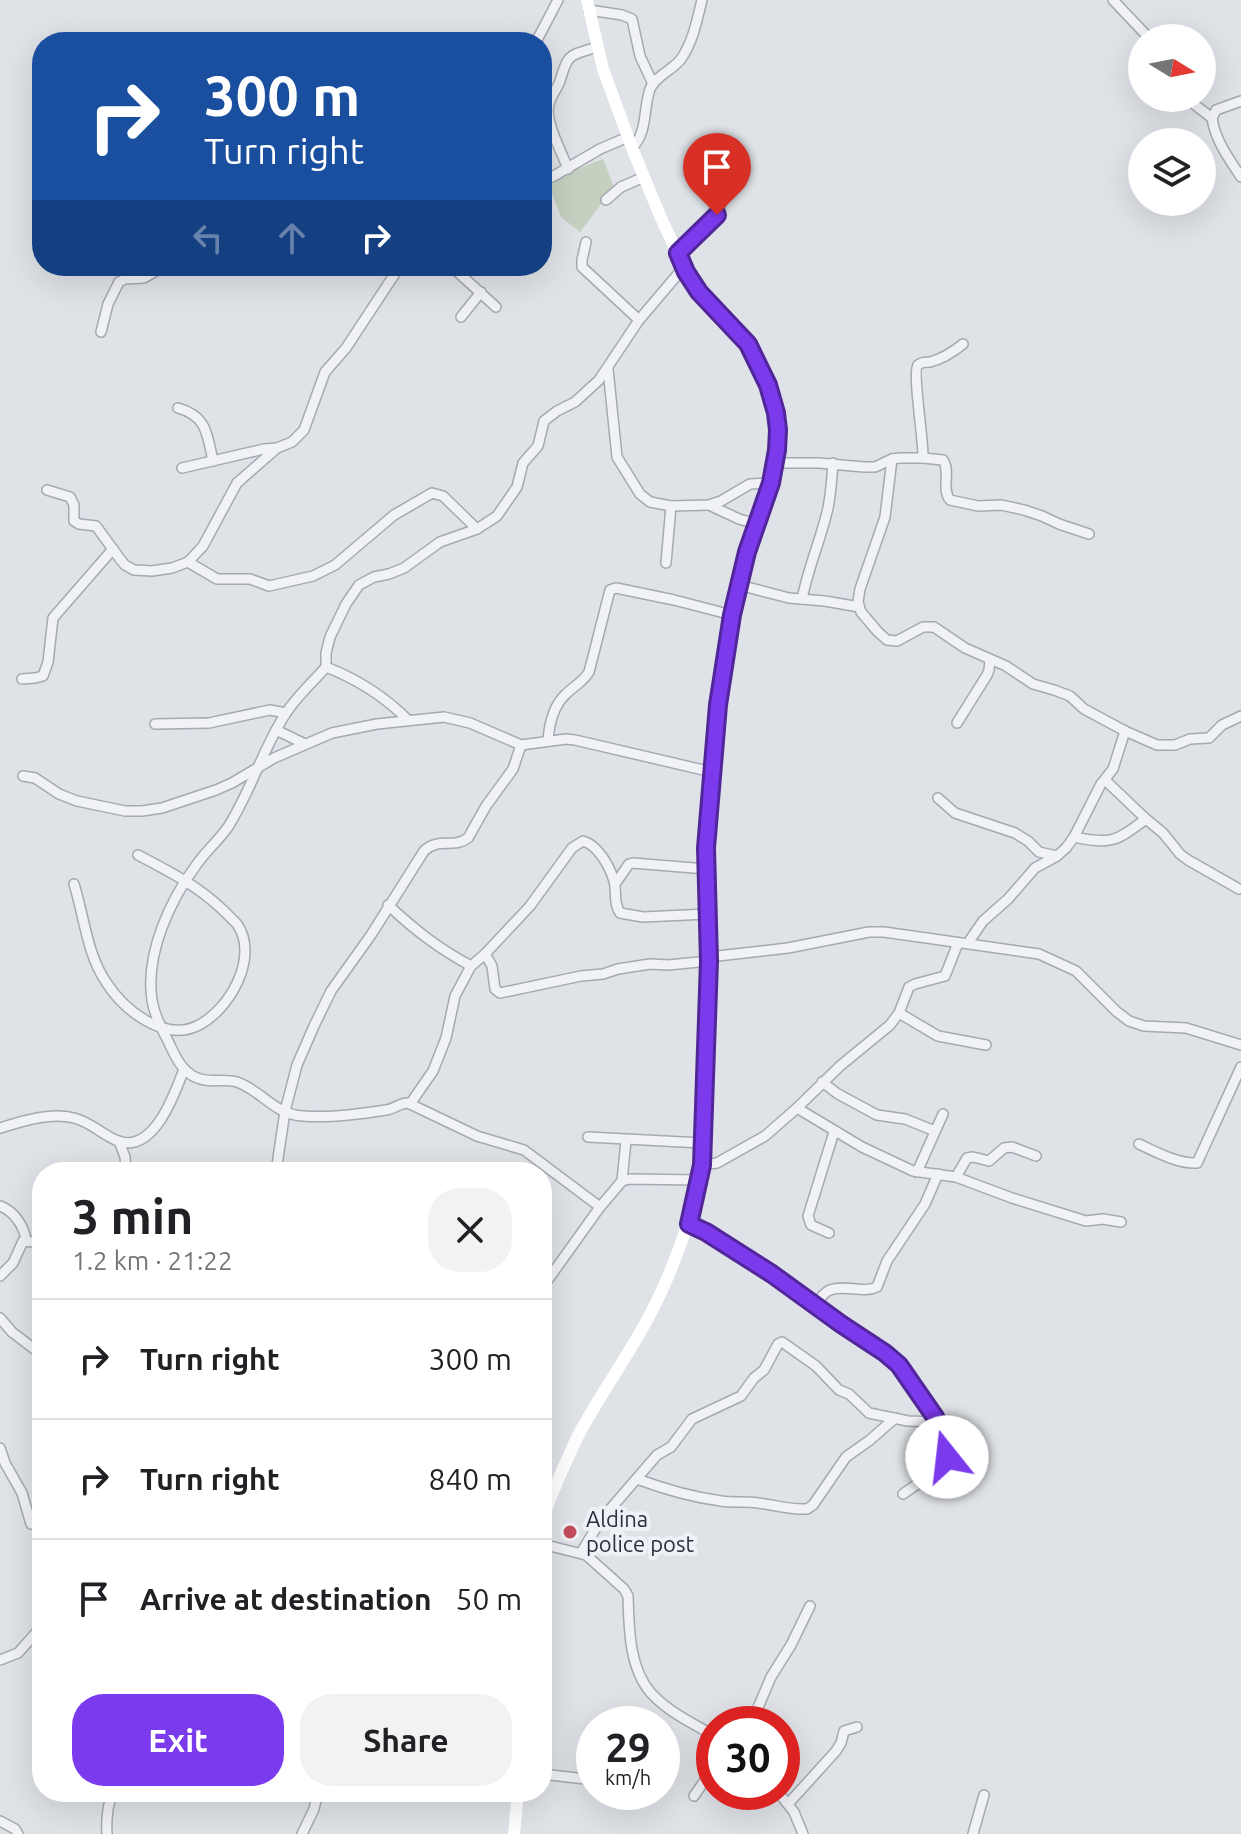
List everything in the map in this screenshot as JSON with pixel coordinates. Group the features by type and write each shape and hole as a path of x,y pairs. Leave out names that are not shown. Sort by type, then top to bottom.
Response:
{"street":[{"path":"541,32 558,0"},
{"path":"552,177 600,149 637,143 653,84 681,60 695,28 702,0"},
{"path":"1113,0 1136,24"},
{"path":"552,1494 582,1430 652,1310 689,1224 699,1180 709,959 706,869 718,705 739,585 771,483 778,424 770,391 745,339 699,292 684,267 644,177 603,69 588,5 632,19 640,56 653,84"},
{"path":"552,98 566,60 597,47"},
{"path":"1212,118 1216,110 1241,101"},
{"path":"1204,112 1212,118 1224,152 1241,177"},
{"path":"552,133 568,169"},
{"path":"678,253 717,215 726,173"},
{"path":"606,200 621,187 644,177"},
{"path":"586,242 582,267 639,320"},
{"path":"534,1162 524,1150 477,1136 404,1102 387,1110 294,1115 236,1082 205,1081 190,1075 154,1013 151,996 153,959 169,912 185,881 231,823 286,713 326,667 326,653 333,628 359,585 404,568 440,542 477,529 497,516 514,491 523,463 538,446 544,421 575,402 608,369 639,320 684,267"},
{"path":"101,332 108,304 119,282 147,276"},
{"path":"182,468 292,442 304,430 325,372 346,348 393,276"},
{"path":"463,276 496,307"},
{"path":"461,317 481,292"},
{"path":"923,458 916,368 921,363 939,359 963,344"},
{"path":"608,369 618,461 643,497 653,504 709,505 750,484 771,483"},
{"path":"178,408 192,413 203,424 213,461"},
{"path":"47,490 70,497 74,505 74,521 96,526 125,565 134,570 172,568 188,562 203,546 237,483 277,448"},
{"path":"775,463 833,463 870,467 892,459 943,460 946,463 946,495 950,500 1024,510 1089,534"},
{"path":"892,459 885,517 858,596 859,607 878,632 891,641 901,640 930,626 965,648 1006,666 1036,685 1070,696 1084,709 1157,745 1175,745 1190,739 1209,738 1222,725 1241,716"},
{"path":"802,599 828,509 833,463"},
{"path":"188,562 217,579 250,579 269,586 313,576 335,565 394,515 432,493 443,496 477,529"},
{"path":"709,505 756,524"},
{"path":"666,563 671,506"},
{"path":"22,679 43,676 48,662 53,618 113,549"},
{"path":"739,585 789,598 859,607"},
{"path":"548,741 550,723 559,702 589,672 610,590 616,588 732,615"},
{"path":"957,723 987,675 990,660"},
{"path":"326,667 376,693 408,720"},
{"path":"155,724 209,723 270,710 286,713"},
{"path":"23,776 35,778 59,794 77,801 125,811 142,811 162,808 216,790 332,733 408,720 450,718 470,723 521,745 575,740 712,772"},
{"path":"276,730 305,744"},
{"path":"702,1165 717,1163 758,1141 890,1025 899,1013 909,987 945,976 963,943 983,921 1037,867 1066,848 1113,769 1125,731"},
{"path":"277,1162 285,1111 297,1065 331,991 427,848 435,843 464,842 468,838 486,806 513,769 521,745"},
{"path":"1105,780 1163,833 1180,854 1239,889"},
{"path":"938,798 955,813 1015,833 1039,852 1057,856"},
{"path":"1074,837 1111,841 1146,819"},
{"path":"410,1104 433,1071 446,1038 455,996 471,966 530,906 564,857 578,844 587,842 595,847 609,867 615,884 616,907 623,914 643,917 707,914"},
{"path":"1037,867 1039,852"},
{"path":"74,884 98,969 124,1005 147,1022 175,1031 196,1027 211,1016 232,992 244,966 244,938 236,924 194,885 138,855"},
{"path":"615,884 633,863 706,869"},
{"path":"388,905 419,934 471,966"},
{"path":"485,954 492,966 495,989 500,993 629,967 788,948 869,932 901,934 1034,953 1076,971 1122,1016 1135,1023 1186,1028 1241,1045"},
{"path":"899,1013 938,1036 986,1045"},
{"path":"1139,1144 1179,1160 1197,1163 1241,1067"},
{"path":"0,1128 56,1115 93,1125 119,1141 141,1140 157,1125 184,1069"},
{"path":"822,1082 877,1115 905,1119 935,1131"},
{"path":"797,1108 834,1132 917,1172 956,1177 1086,1221 1103,1219 1121,1222"},
{"path":"917,1172 943,1114"},
{"path":"829,1233 811,1225 808,1219 834,1132"},
{"path":"588,1137 702,1143"},
{"path":"552,1274 622,1181 626,1140"},
{"path":"119,1141 125,1162"},
{"path":"956,1177 967,1158 989,1161 1004,1148 1012,1147 1036,1156"},
{"path":"816,1304 833,1289 869,1290 877,1287 887,1261 925,1204 938,1174"},
{"path":"552,1176 600,1207"},
{"path":"622,1181 699,1180"},
{"path":"0,1206 22,1225 26,1240"},
{"path":"689,1224 706,1232 879,1347 905,1374 938,1422 948,1445 947,1457 903,1494"},
{"path":"26,1240 32,1242"},
{"path":"0,1276 13,1263 21,1243 26,1240"},
{"path":"0,1318 32,1347"},
{"path":"581,1553 600,1521 657,1455 671,1447 692,1419 741,1396 764,1370 782,1342 816,1366 839,1390 849,1394 867,1412 908,1421 938,1422"},
{"path":"637,1479 701,1498 807,1509 813,1505 846,1457 895,1418"},
{"path":"0,1448 22,1493 31,1524"},
{"path":"552,1546 581,1553 595,1561 626,1592 634,1657 640,1675 648,1689 670,1709 696,1725"},
{"path":"759,1706 810,1606"},
{"path":"0,1660 18,1653 32,1637"},
{"path":"800,1791 836,1751 844,1731 857,1727"},
{"path":"552,1775 576,1778"},
{"path":"973,1834 984,1795"},
{"path":"107,1834 109,1802"},
{"path":"302,1834 316,1802"},
{"path":"514,1834 517,1802"},
{"path":"791,1810 803,1834"},
{"path":"0,1821 18,1834"}],"green space":[{"path":"603,159 614,187 580,232 561,217 552,194 552,179"}],"place":[{"name":"Aldina police post","path":"570,1532"}],"route":[{"path":"717,215 678,253 699,292 748,344 770,391 778,424 778,439 771,483 747,552 732,615 718,705 706,848 709,1000 702,1165 689,1224 796,1290 841,1324 879,1347 899,1365 935,1417 948,1445 947,1457"}]}
